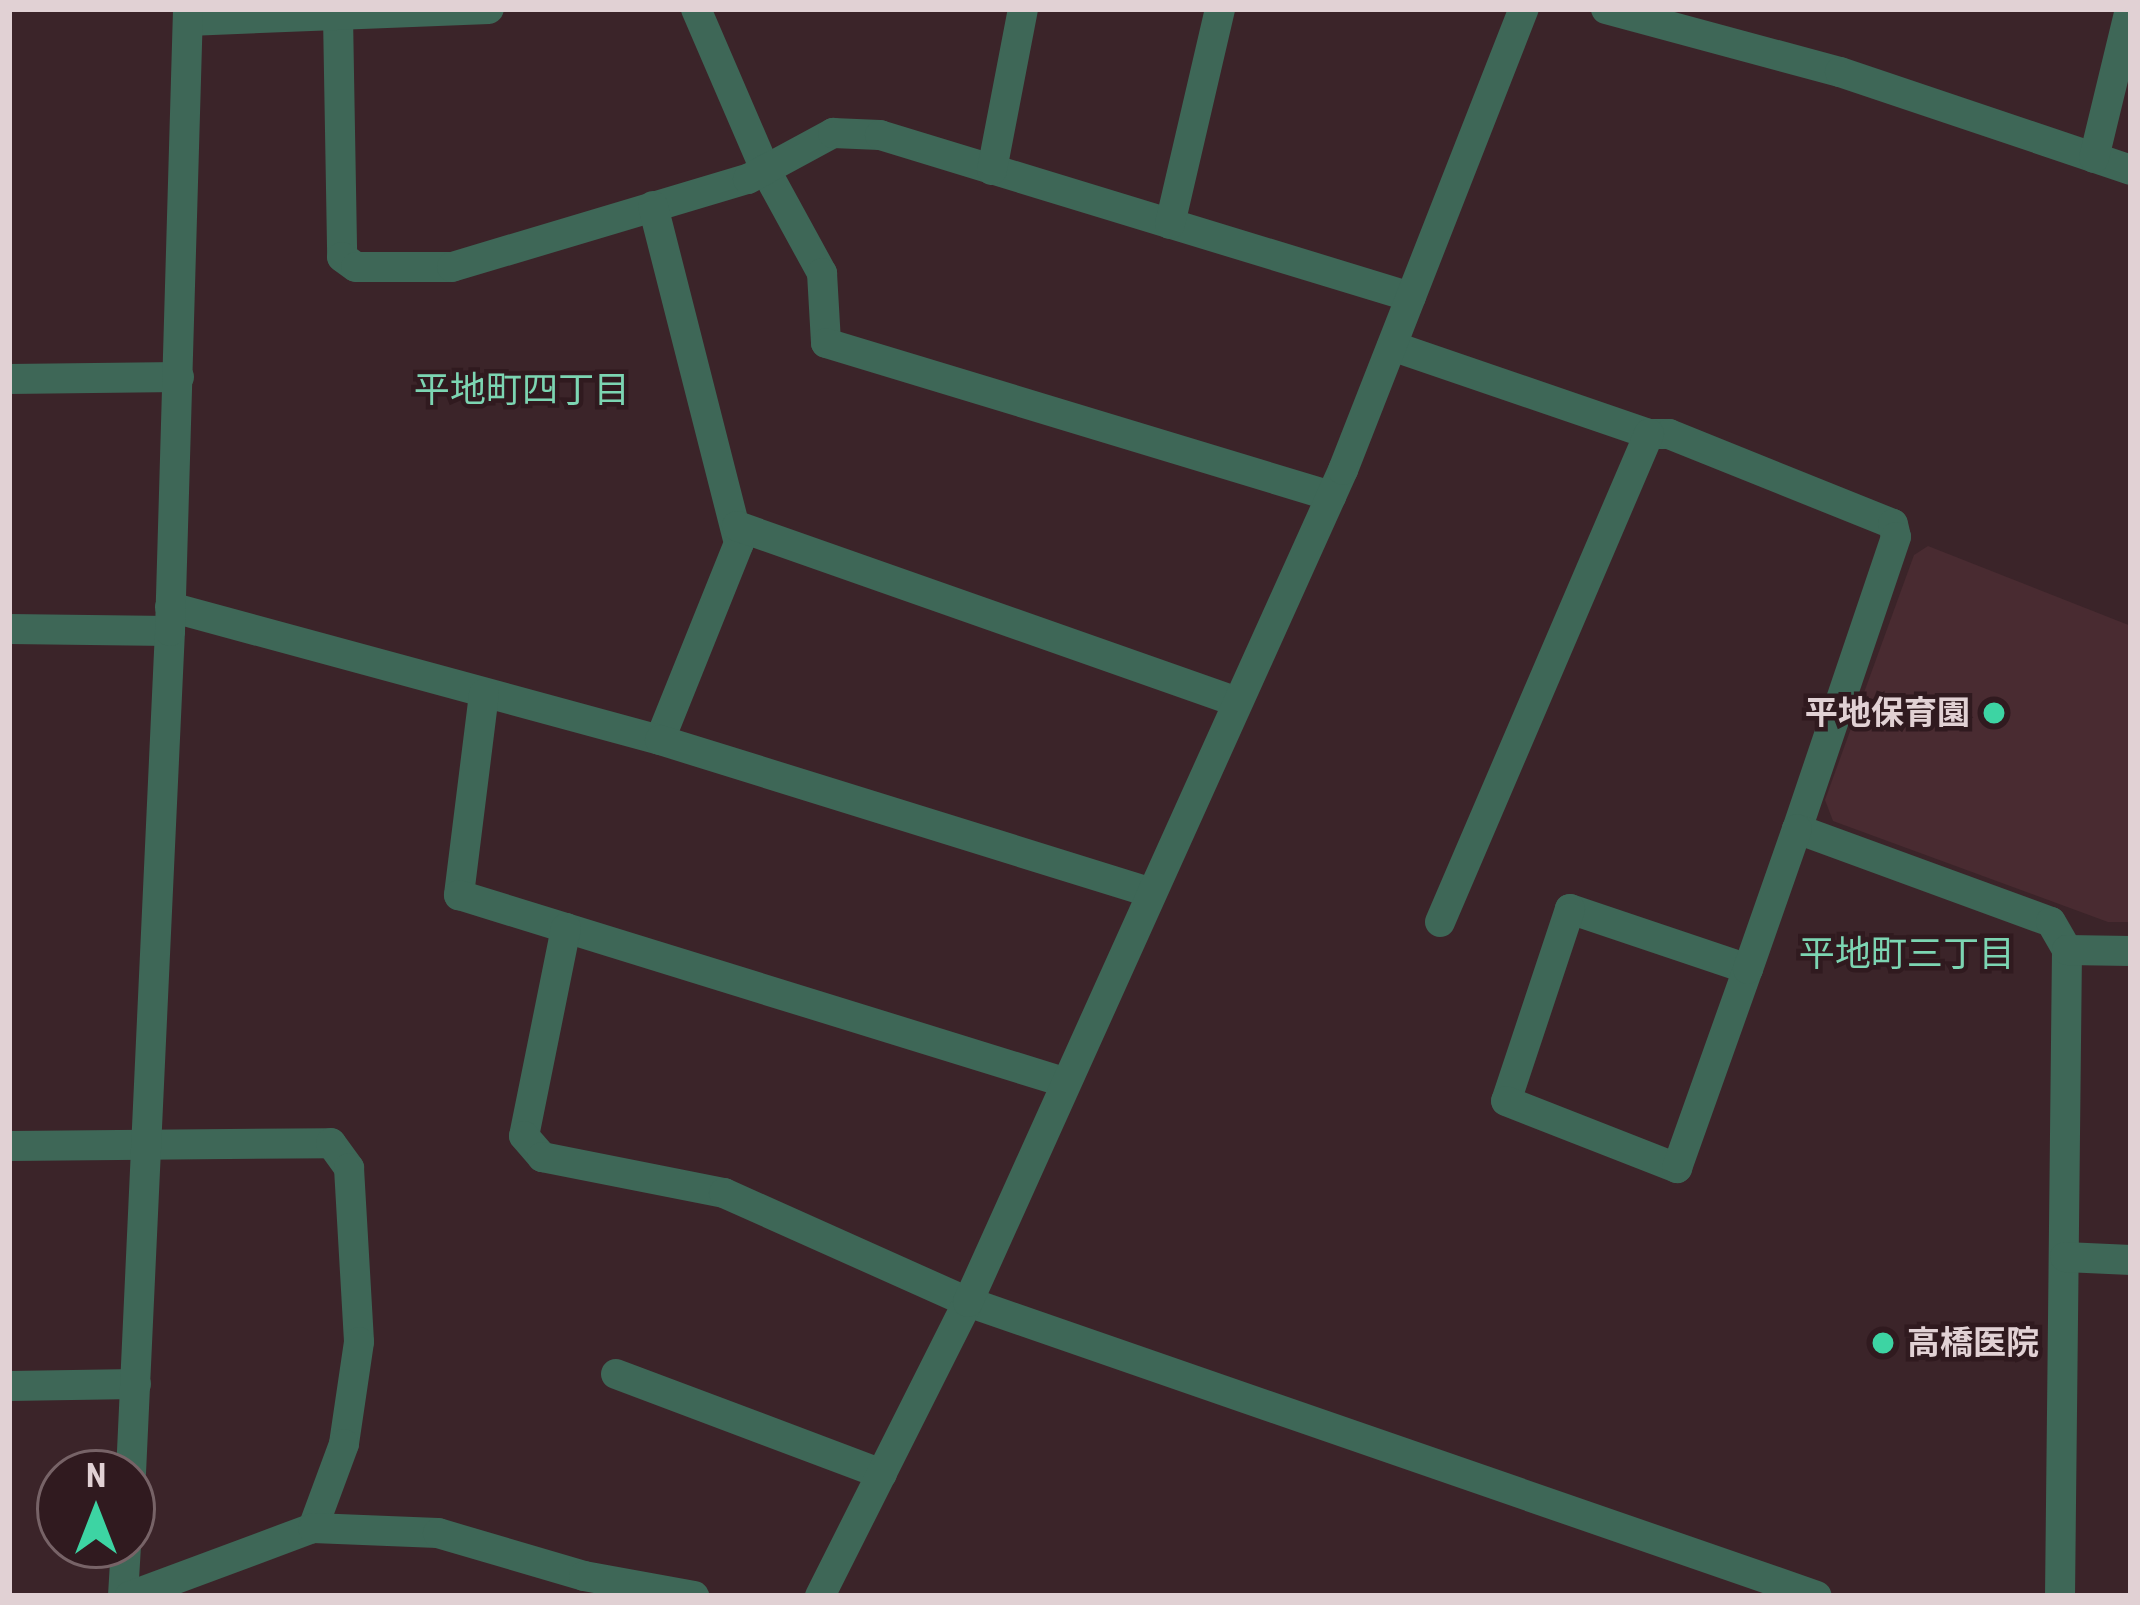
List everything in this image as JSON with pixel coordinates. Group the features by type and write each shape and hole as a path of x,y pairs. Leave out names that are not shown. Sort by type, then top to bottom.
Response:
{"street":[{"path":"132,1449 170,619 188,15 338,16 489,9"},
{"path":"697,9 765,169 822,273 826,343 1331,496"},
{"path":"992,170 1023,9"},
{"path":"1170,224 1220,9"},
{"path":"820,1596 968,1301 1331,496 1524,9"},
{"path":"1606,9 1691,19 2131,170"},
{"path":"2094,158 2130,9"},
{"path":"338,16 342,257 356,267 452,267 765,169 833,133 880,135 1412,297"},
{"path":"653,206 737,526 735,561 660,740"},
{"path":"1392,346 1649,434 1690,442 1893,524 1897,537 1797,829 1748,969 1677,1168 1506,1101 1570,909 1748,969"},
{"path":"9,379 179,377"},
{"path":"1440,922 1649,434"},
{"path":"737,526 1237,702"},
{"path":"9,629 170,619 660,740 1149,892"},
{"path":"484,694 458,896 1064,1082"},
{"path":"1797,829 2051,922 2068,950 2060,1596"},
{"path":"566,928 524,1136 530,1150 724,1193 968,1301 1817,1596"},
{"path":"2068,950 2131,951"},
{"path":"9,1146 331,1143 350,1168 359,1342 344,1444 313,1528"},
{"path":"2065,1257 2131,1260"},
{"path":"616,1374 882,1474"},
{"path":"9,1386 136,1384"},
{"path":"126,1596 313,1528 438,1533 584,1576 694,1596"}],"shaded area":[{"name":"平地保育園","path":"1928,546 2131,626 2131,922 2108,922 1833,821 1825,800 1914,555"}],"place":[{"name":"平地保育園","path":"1994,713"},
{"name":"高橋医院","path":"1883,1343"}],"district":[{"name":"平地町四丁目","path":"522,391"},
{"name":"平地町三丁目","path":"1907,955"}]}
